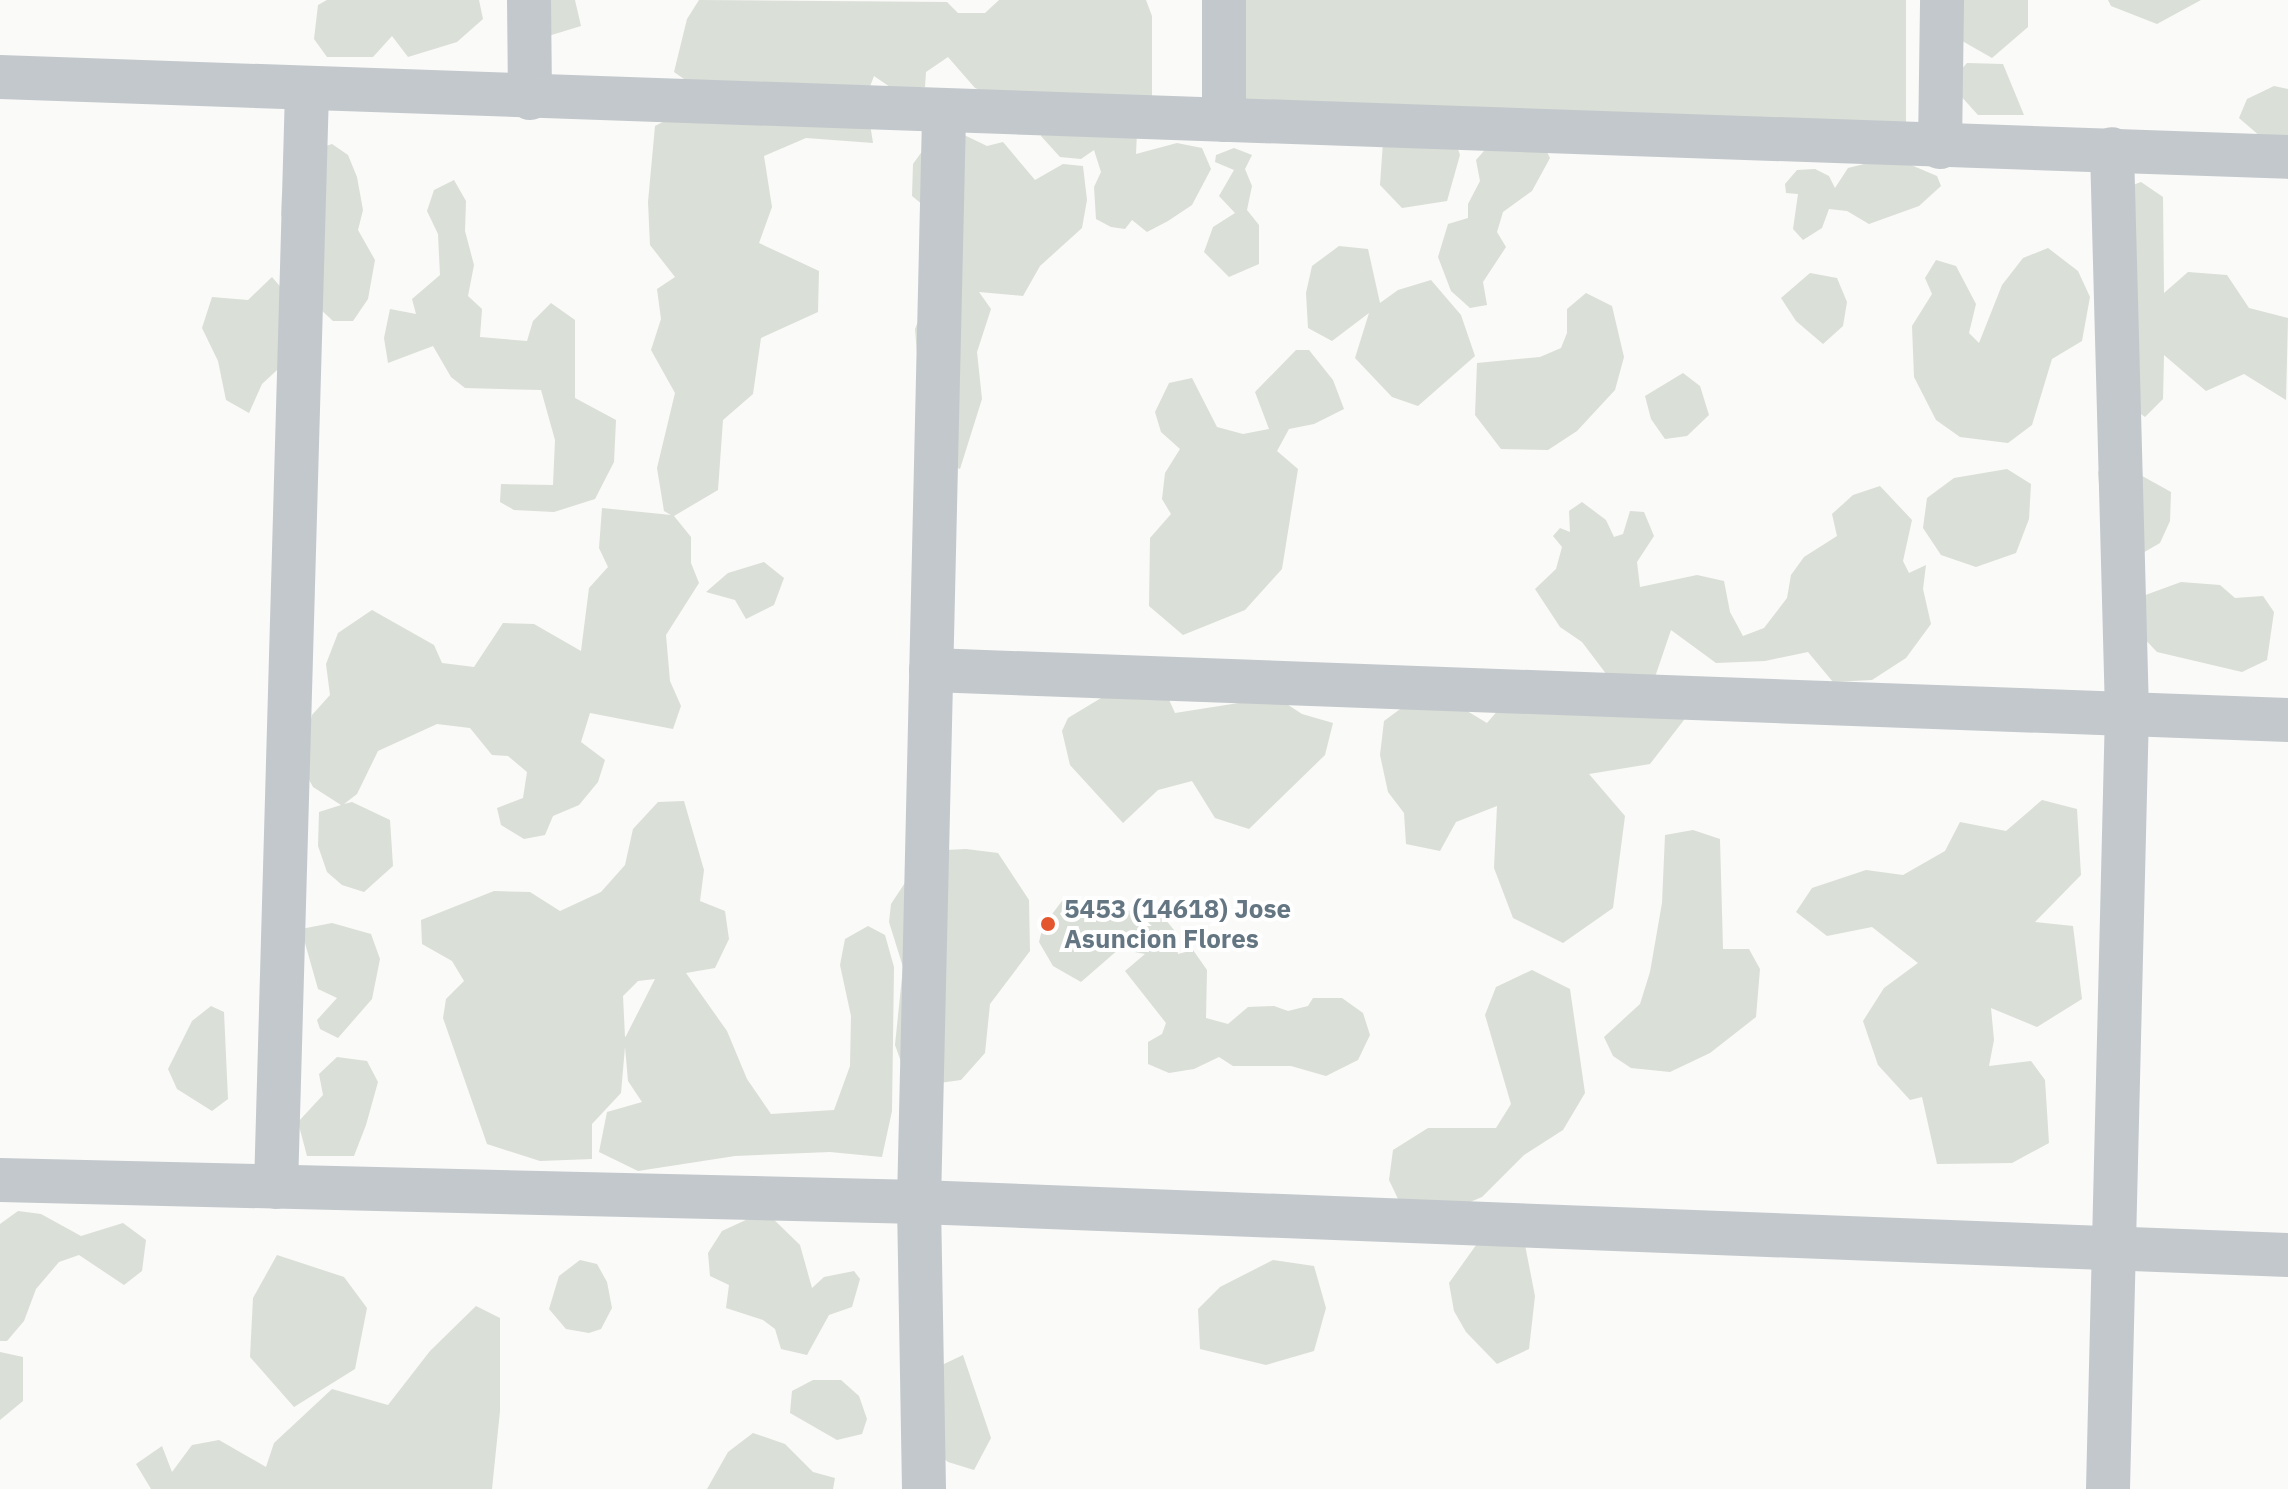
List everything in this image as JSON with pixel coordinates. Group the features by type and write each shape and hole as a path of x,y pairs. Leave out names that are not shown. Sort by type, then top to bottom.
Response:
{"street":[{"path":"529,0 530,98"},
{"path":"1224,0 1224,120"},
{"path":"1940,147 1942,0"},
{"path":"0,77 944,113 2288,157"},
{"path":"276,1187 307,89"},
{"path":"924,1489 919,1202 944,113"},
{"path":"2108,1489 2117,1248 2127,712 2112,149"},
{"path":"931,670 2288,720"},
{"path":"0,1180 919,1202 2288,1255"}],"shaded area":[{"path":"327,0 479,0 483,19 457,42 408,57 392,36 373,57 327,57 314,39 318,5"},
{"path":"513,0 575,0 581,26 545,37"},
{"path":"699,0 947,2 958,13 985,13 999,0 1146,0 1152,16 1152,105 1137,132 1136,154 1177,143 1202,148 1211,169 1192,205 1168,221 1147,232 1132,220 1125,229 1111,227 1096,219 1094,187 1101,172 1094,150 1081,159 1060,157 1041,136 1042,116 975,88 948,57 926,72 925,87 893,89 874,76 869,89 707,95 674,72 687,19"},
{"path":"1238,0 1906,0 1906,127 1534,126 1550,158 1532,191 1503,212 1497,232 1506,247 1483,282 1487,305 1470,308 1451,291 1438,257 1448,224 1468,218 1468,204 1480,181 1476,160 1506,126 1246,106"},
{"path":"1940,0 2028,0 2028,27 1992,58 1943,30"},
{"path":"2108,0 2201,0 2157,24 2111,6"},
{"path":"1967,63 2003,64 2024,115 1978,115 1949,83"},
{"path":"2274,86 2288,89 2288,135 2268,143 2239,118 2247,99"},
{"path":"867,104 873,143 806,138 764,156 772,207 759,243 819,271 818,312 761,338 753,394 723,420 718,490 674,516 691,537 691,563 699,583 666,635 670,681 681,706 673,729 590,713 581,742 605,760 598,782 579,805 553,816 545,835 524,839 501,825 497,808 523,798 527,772 508,756 492,755 470,728 437,724 378,751 357,794 344,804 352,802 390,820 393,866 364,892 342,885 327,872 318,846 319,812 341,805 313,787 300,763 312,715 330,695 326,664 338,633 372,610 434,645 442,663 474,667 503,623 534,624 581,651 589,588 608,567 599,548 602,508 671,515 664,511 657,468 675,393 651,350 661,319 657,289 675,277 650,245 648,202 655,126 686,110"},
{"path":"1450,124 1460,155 1447,201 1402,208 1380,185 1383,142"},
{"path":"960,133 987,146 1003,142 1035,180 1063,164 1083,166 1087,200 1082,228 1040,266 1023,296 979,292 991,309 977,352 982,399 960,469 925,452 915,329 924,306 935,215 912,196 913,164 933,136"},
{"path":"332,144 348,155 357,177 363,210 358,230 375,260 368,299 353,321 333,321 318,307 281,215 282,193 302,154"},
{"path":"1234,148 1252,155 1245,169 1252,186 1247,210 1259,225 1259,264 1229,277 1204,252 1213,227 1235,213 1219,196 1234,170 1215,162 1216,155"},
{"path":"1892,157 1937,176 1941,186 1919,206 1869,224 1847,211 1829,209 1822,228 1803,240 1793,229 1798,194 1786,193 1785,184 1797,170 1815,169 1829,176 1835,188 1848,168"},
{"path":"454,180 466,201 465,231 474,265 468,296 482,309 480,337 527,341 533,321 551,303 575,320 575,398 616,420 614,462 595,499 554,512 514,510 500,502 501,484 553,485 555,440 541,390 465,388 451,377 433,346 388,363 384,338 390,309 416,314 412,299 440,275 438,234 427,211 434,190"},
{"path":"2141,182 2163,197 2164,293 2188,272 2227,275 2249,308 2288,318 2286,400 2244,374 2206,391 2164,355 2163,399 2145,417 2100,384 2095,199"},
{"path":"1339,246 1368,249 1380,303 1398,290 1431,280 1461,315 1475,356 1418,406 1392,397 1355,358 1369,313 1332,341 1308,328 1306,293 1312,266"},
{"path":"2048,248 2078,271 2090,297 2082,341 2052,359 2032,425 2008,443 1960,437 1936,420 1914,377 1912,326 1932,294 1925,278 1936,260 1956,266 1976,304 1969,333 1979,343 2002,285 2023,258"},
{"path":"1810,273 1837,278 1847,302 1843,326 1823,344 1796,321 1781,298"},
{"path":"272,277 290,298 290,358 262,384 249,413 226,400 218,361 202,328 212,297 248,300"},
{"path":"1586,293 1612,306 1624,357 1615,390 1577,431 1548,450 1501,449 1475,415 1477,363 1540,357 1561,348 1567,333 1567,309"},
{"path":"1296,350 1309,350 1333,380 1344,409 1314,424 1289,429 1277,451 1298,469 1282,569 1245,610 1183,635 1149,606 1150,538 1171,514 1162,499 1165,473 1180,449 1161,432 1155,412 1169,383 1192,378 1217,427 1243,434 1269,429 1255,392"},
{"path":"1683,373 1700,386 1709,415 1687,436 1665,439 1651,419 1645,396"},
{"path":"2108,457 2171,492 2170,521 2160,543 2141,554 2102,518 2098,472"},
{"path":"2007,469 2031,484 2029,519 2016,553 1976,567 1941,555 1923,528 1927,498 1954,478"},
{"path":"1880,486 1912,520 1903,561 1909,573 1926,565 1923,589 1931,624 1906,658 1872,680 1833,682 1808,652 1765,661 1716,663 1671,630 1655,677 1607,675 1582,642 1560,627 1535,589 1556,569 1562,547 1553,536 1560,528 1570,532 1569,511 1582,502 1606,520 1614,537 1623,534 1630,511 1644,512 1654,536 1637,562 1640,587 1697,575 1724,581 1730,612 1743,636 1764,628 1787,598 1791,575 1804,557 1837,536 1832,514 1853,495"},
{"path":"764,562 784,578 774,605 746,619 735,600 706,592 728,573"},
{"path":"2181,582 2220,585 2235,598 2263,596 2274,612 2267,660 2242,672 2157,652 2138,632 2140,597"},
{"path":"1111,692 1166,693 1175,713 1276,697 1302,714 1333,723 1325,755 1249,829 1215,818 1192,781 1158,790 1123,823 1070,765 1062,731 1068,718"},
{"path":"1415,698 1452,702 1487,723 1500,708 1687,716 1650,764 1589,774 1625,816 1613,908 1563,943 1513,918 1494,868 1497,806 1456,822 1440,851 1406,844 1404,813 1388,792 1380,755 1384,721"},
{"path":"2042,800 2077,809 2081,875 2035,922 2073,926 2082,999 2037,1027 1991,1008 1994,1040 1989,1066 2031,1061 2045,1080 2049,1143 2012,1163 1937,1164 1922,1097 1910,1100 1878,1065 1863,1021 1884,988 1918,963 1872,927 1827,936 1796,912 1812,888 1866,870 1903,875 1945,851 1960,822 2006,831"},
{"path":"684,801 704,870 700,901 725,911 729,939 715,968 686,973 727,1031 747,1079 771,1114 834,1110 850,1066 851,1016 840,965 845,939 868,926 885,935 894,967 892,1111 882,1157 830,1152 735,1156 638,1171 599,1152 607,1112 642,1102 628,1081 625,1047 621,1093 592,1124 592,1159 540,1161 487,1144 443,1018 446,999 464,981 452,961 422,944 421,920 494,891 530,892 560,911 601,892 625,865 633,829 658,802","holes":["655,979 625,1037 623,996 638,981"]},
{"path":"1693,830 1720,839 1723,949 1749,949 1760,969 1756,1017 1710,1053 1670,1072 1631,1068 1613,1056 1604,1037 1640,1004 1650,972 1662,903 1665,835"},
{"path":"966,849 998,853 1029,900 1030,951 990,1004 985,1053 961,1080 910,1087 895,1045 903,967 889,922 891,904 926,851"},
{"path":"1062,901 1115,916 1151,902 1174,930 1178,954 1193,950 1207,970 1206,1018 1228,1024 1248,1007 1274,1006 1288,1011 1308,1006 1313,998 1342,998 1363,1013 1370,1035 1358,1060 1326,1076 1291,1066 1233,1066 1219,1057 1194,1069 1169,1073 1148,1064 1148,1042 1162,1034 1166,1023 1125,971 1145,954 1119,949 1081,982 1053,966 1039,942 1043,926"},
{"path":"332,923 371,934 380,959 372,999 338,1038 320,1029 317,1020 337,998 318,989 301,929"},
{"path":"1532,970 1570,989 1585,1093 1563,1130 1524,1155 1482,1197 1439,1215 1399,1201 1389,1180 1393,1150 1428,1128 1496,1128 1511,1104 1485,1015 1496,987"},
{"path":"211,1006 224,1012 228,1099 212,1111 177,1089 168,1069 192,1021"},
{"path":"337,1057 367,1061 378,1082 366,1125 354,1156 307,1156 298,1122 323,1095 319,1074"},
{"path":"18,1211 41,1214 81,1236 123,1223 146,1240 142,1271 124,1285 79,1255 59,1262 36,1289 24,1321 7,1341 0,1341 0,1224"},
{"path":"765,1211 800,1245 812,1288 824,1277 854,1271 860,1279 852,1307 829,1315 807,1355 781,1349 775,1329 763,1320 726,1308 729,1285 710,1276 708,1253 722,1231"},
{"path":"1479,1241 1525,1245 1535,1296 1529,1349 1497,1364 1466,1332 1454,1311 1449,1283"},
{"path":"277,1255 344,1277 367,1308 355,1369 294,1407 250,1357 253,1298"},
{"path":"580,1260 597,1264 607,1282 612,1308 601,1329 589,1333 566,1329 549,1309 559,1276"},
{"path":"1273,1260 1314,1266 1326,1308 1314,1351 1266,1365 1200,1349 1198,1309 1220,1287"},
{"path":"476,1306 500,1318 500,1411 492,1489 151,1489 136,1464 162,1446 172,1472 192,1445 219,1440 266,1467 274,1443 332,1389 388,1405 430,1351"},
{"path":"0,1352 23,1357 23,1401 0,1420"},
{"path":"963,1355 991,1438 974,1470 948,1462 932,1449 927,1372"},
{"path":"813,1380 841,1380 859,1396 867,1419 862,1434 837,1440 790,1413 792,1391"},
{"path":"753,1433 785,1444 813,1472 835,1478 833,1489 707,1489 728,1452"}],"place":[{"name":"5453 (14618) Jose Asuncion Flores","path":"1048,924"}]}
